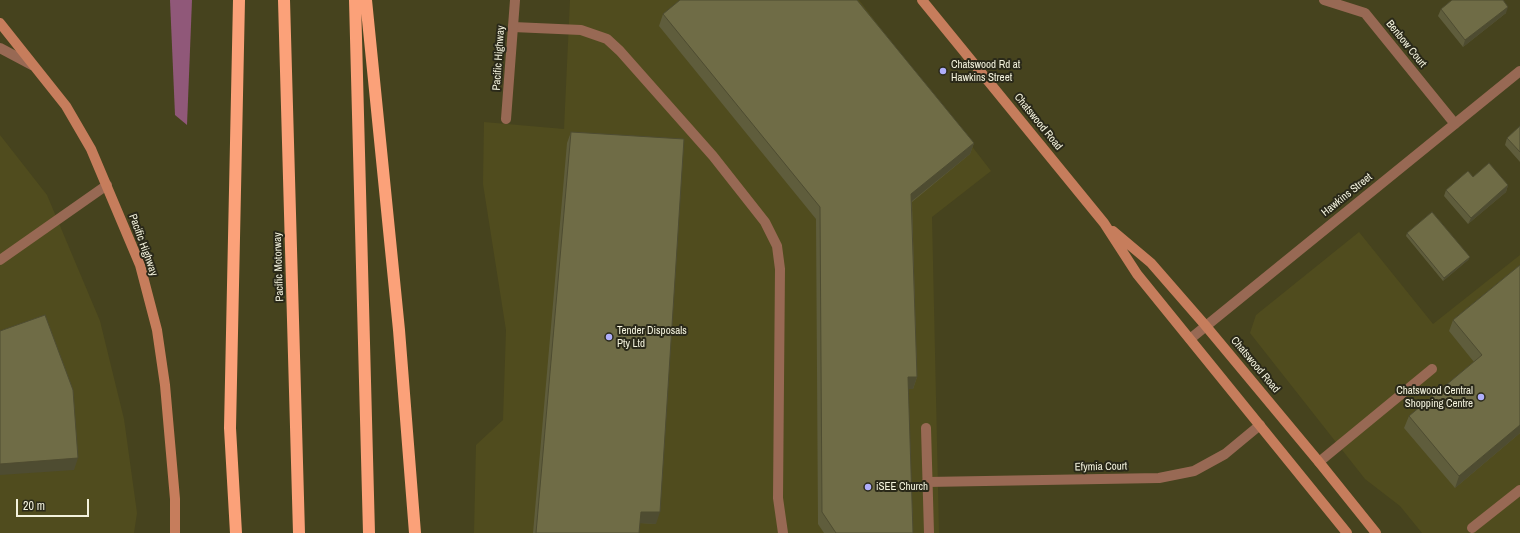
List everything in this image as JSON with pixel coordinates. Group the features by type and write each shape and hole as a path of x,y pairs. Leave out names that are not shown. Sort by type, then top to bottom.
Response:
{"highway":[{"path":"236,533 230,428 239,0"},
{"name":"Pacific Motorway","path":"284,0 299,533"},
{"path":"355,0 369,533"},
{"path":"366,0 399,330 414,533"}],"main road":[{"name":"Chatswood Road","path":"922,0 1104,223 1137,274 1347,533"},
{"name":"Pacific Highway","path":"0,23 66,106 91,149 140,266 156,330 164,385 174,491 175,533"},
{"name":"Chatswood Road","path":"1104,223 1151,263 1206,325 1376,533"}],"street":[{"name":"Pacific Highway","path":"506,119 515,0"},
{"name":"Benbow Court","path":"1324,0 1365,13 1455,124"},
{"path":"513,27 581,30 607,39 620,51 722,168 768,228 777,246 780,269 778,498 783,533"},
{"path":"0,48 32,65"},
{"name":"Hawkins Street","path":"1190,339 1520,71"},
{"path":"0,260 107,185"},
{"path":"1319,462 1432,369"},
{"name":"Efymia Court","path":"927,482 1159,478 1194,472 1225,454 1260,425"},
{"path":"926,428 929,533"},
{"path":"1472,528 1520,490"}],"shaded area":[{"path":"170,0 192,0 187,125 175,115"},
{"path":"570,0 859,0 991,171 932,217 939,533 474,533 476,445 503,420 506,330 483,184 484,122 564,129"},
{"path":"0,135 47,195 100,321 124,419 137,513 134,533 0,533"},
{"path":"1359,232 1433,324 1520,255 1520,533 1422,533 1400,506 1365,479 1250,333 1256,315"}],"building":[{"path":"680,0 857,0 974,143 911,194 917,377 908,377 913,533 836,533 822,512 820,207 663,14"},
{"path":"1452,0 1503,0 1508,7 1465,40 1441,9"},
{"path":"1520,126 1520,152 1507,138"},
{"name":"Tender Disposals Pty Ltd","path":"571,132 684,139 660,512 641,512 639,533 536,533"},
{"path":"1489,163 1508,185 1471,218 1446,190 1468,171 1473,177"},
{"path":"1432,212 1470,257 1444,278 1407,233"},
{"name":"Chatswood Central Shopping Centre","path":"1520,265 1520,425 1459,476 1409,416 1482,355 1453,320"},
{"path":"45,315 73,390 78,458 0,464 0,331"}],"place":[{"name":"Chatswood Rd at Hawkins Street","path":"943,71"},
{"name":"Tender Disposals Pty Ltd","path":"609,337"},
{"name":"Chatswood Central Shopping Centre","path":"1481,397"},
{"name":"iSEE Church","path":"868,487"}]}
